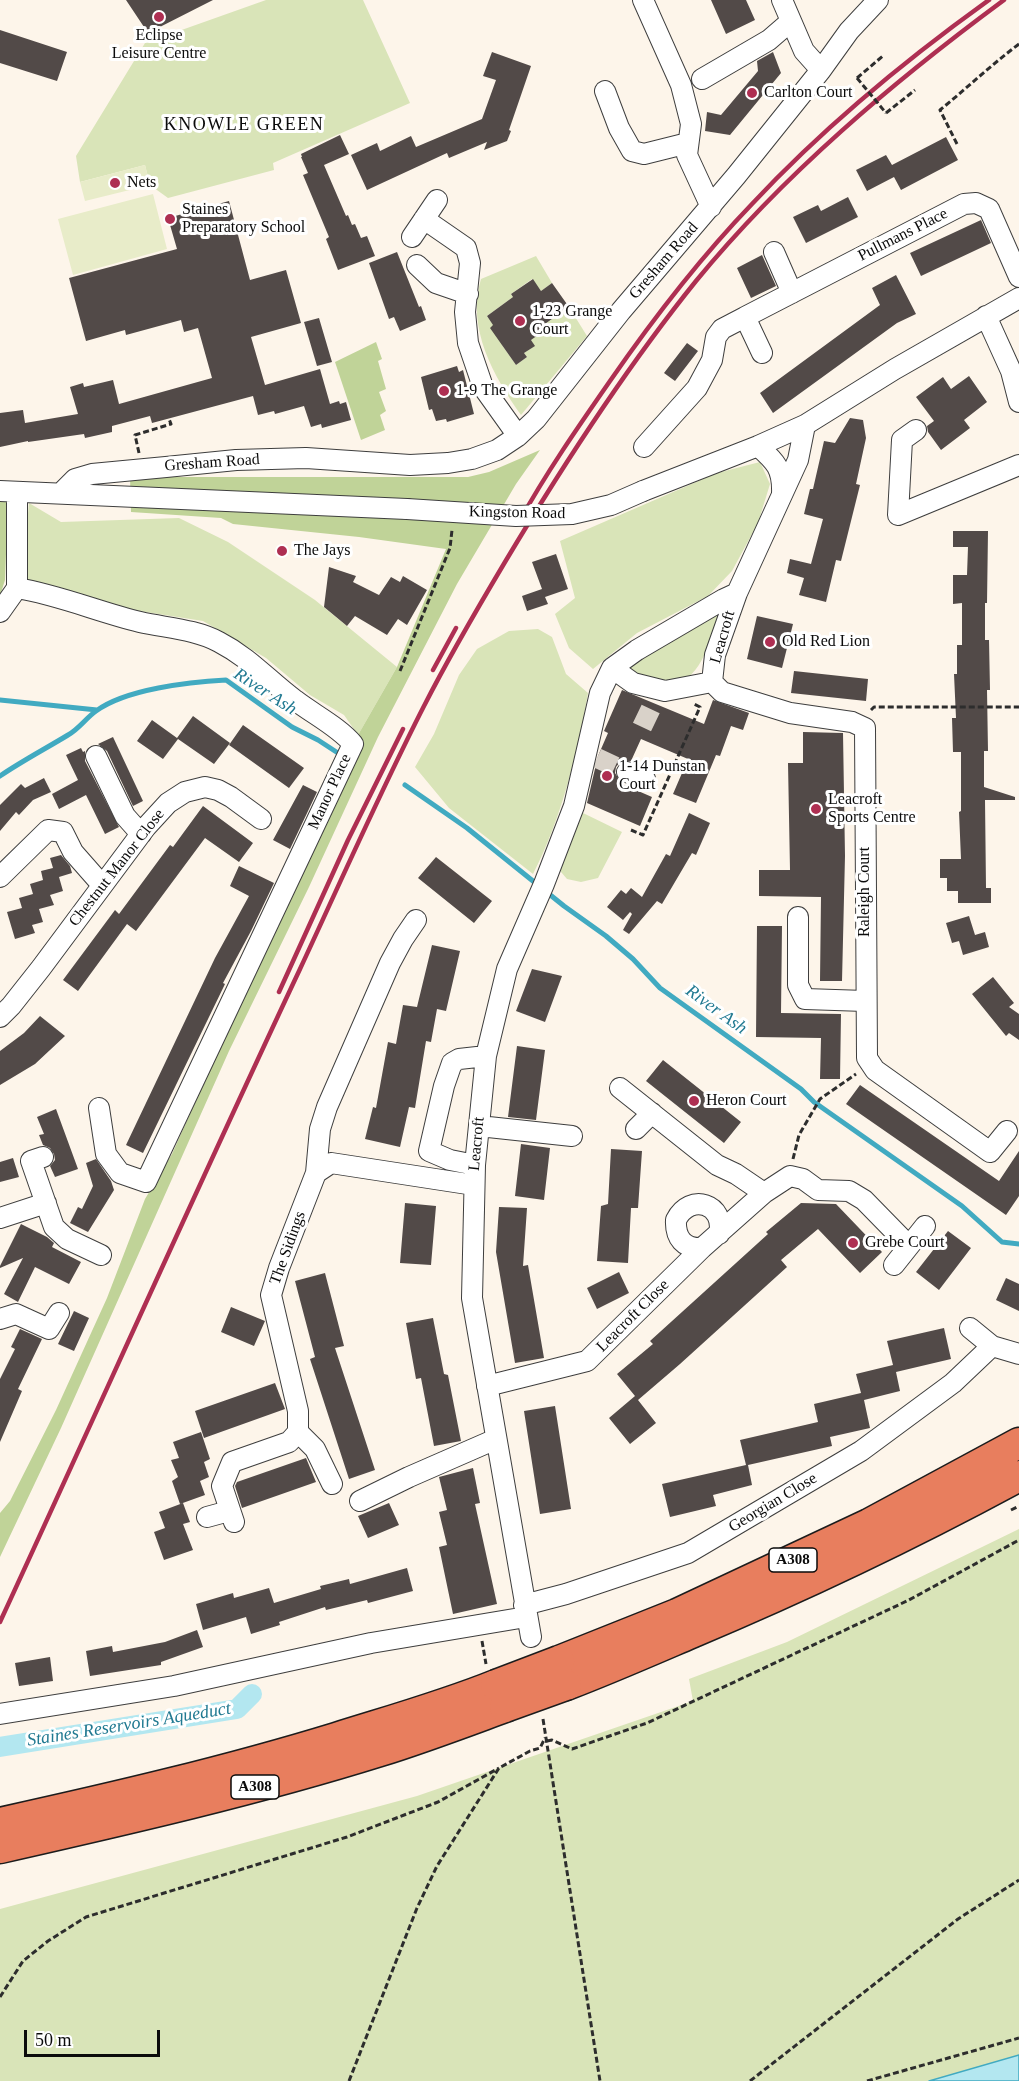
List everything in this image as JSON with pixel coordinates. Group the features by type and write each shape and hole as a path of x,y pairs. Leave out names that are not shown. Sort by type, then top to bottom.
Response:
{"highway":[{"name":"A308","path":"0,1823 112,1798 292,1752 562,1673 678,1614 858,1529 1019,1443"},
{"name":"A308","path":"562,1673 605,1671 869,1553 1019,1476"},
{"name":"A308","path":"0,1848 198,1802 383,1750 497,1693"}],"street":[{"path":"643,0 681,85 691,124 687,155 711,207"},
{"path":"782,0 804,51 821,70"},
{"name":"Gresham Road","path":"62,493 75,478 142,469 236,460 306,458 410,465 448,463 472,459 497,450 518,436 536,419 621,311 711,207 821,70 849,30 878,0"},
{"path":"702,79 769,40 791,21"},
{"path":"605,91 619,128 632,151 644,154 688,143"},
{"path":"412,237 437,200"},
{"name":"Pullmans Place","path":"644,447 697,388 712,360 716,337 722,329 964,204 975,203 989,209 1019,277"},
{"path":"424,219 466,248 470,263 465,312 468,342 483,387 518,436"},
{"path":"774,252 792,292"},
{"path":"417,265 436,284 468,294"},
{"name":"Kingston Road","path":"8,492 407,509 516,516 572,514 611,505 805,425 1019,298"},
{"path":"986,316 1011,371 1019,402"},
{"path":"745,317 762,353"},
{"name":"Leacroft","path":"612,668 633,683 659,694 712,682 715,655 737,593 798,460 805,425"},
{"path":"916,430 903,440 898,515 1019,465"},
{"path":"758,446 778,466 782,479 782,494"},
{"path":"0,612 17,588 8,492"},
{"name":"Manor Place","path":"17,588 39,591 140,622 190,631 217,641 246,658 291,697 345,735 353,744 146,1182 120,1173 106,1154 99,1108"},
{"name":"Leacroft","path":"531,1637 472,1298 475,1165 486,1056 507,969 541,890 591,756 600,693 612,668 637,650 737,593"},
{"path":"712,682 722,692 790,713 857,725"},
{"name":"Raleigh Court","path":"857,725 865,728 865,1001 867,1058 871,1064"},
{"path":"96,756 125,816 141,834"},
{"name":"Chestnut Manor Close","path":"0,1017 41,968 141,834 168,802 184,792 205,787 218,790 231,797 261,819"},
{"path":"0,877 48,830 63,832 73,852 102,885"},
{"path":"798,917 798,985 805,999 865,1001"},
{"name":"The Sidings","path":"298,1432 298,1411 271,1295 279,1268 316,1173 320,1128 327,1107 390,963 416,920"},
{"path":"475,1165 450,1160 429,1151 452,1062 486,1056"},
{"path":"871,1064 875,1070 990,1152 1007,1131"},
{"path":"625,1092 717,1165 736,1174 764,1193"},
{"path":"636,1129 652,1113"},
{"path":"479,1126 572,1136"},
{"path":"43,1158 31,1161 54,1227 67,1239 101,1255"},
{"path":"316,1173 331,1162 474,1185"},
{"path":"790,1176 803,1179 818,1190 849,1191 864,1200 909,1246"},
{"name":"Leacroft Close","path":"487,1386 587,1361 702,1248 764,1193 790,1176"},
{"path":"0,1218 46,1203"},
{"path":"702,1248 688,1247 678,1236 676,1220 685,1208 697,1204 714,1210 720,1224 719,1234"},
{"path":"894,1265 925,1226"},
{"path":"0,1319 16,1314 49,1329 58,1313"},
{"path":"970,1328 992,1346 1019,1354"},
{"name":"Georgian Close","path":"0,1714 174,1686 371,1643 478,1624 525,1611 566,1594 687,1553 861,1451 953,1383 992,1346"},
{"path":"207,1517 232,1516 222,1486 232,1462 289,1442 298,1432 315,1449 332,1484"},
{"path":"360,1501 496,1439"}],"path":[{"path":"957,144 940,110 980,78 988,67 1019,44"},
{"path":"884,55 857,78 886,113 915,90"},
{"path":"142,469 135,435 171,424 169,419"},
{"path":"399,671 450,548 453,526"},
{"path":"631,830 643,835 700,707 659,694"},
{"path":"857,725 874,707 1019,707"},
{"path":"790,1176 799,1135 820,1099 871,1064"},
{"path":"0,1997 23,1961 48,1941 86,1917 347,1837 438,1802 530,1751 540,1748 545,1738 547,1741 552,1740 572,1749 647,1723 909,1600 1019,1540"},
{"path":"478,1624 497,1693"},
{"path":"547,1741 600,2081"},
{"path":"349,2081 417,1908 437,1866 499,1768"},
{"path":"750,2081 958,1919 1019,1880"},
{"path":"867,2081 1019,2038"}],"green space":[{"path":"266,0 363,0 410,103 273,163 274,170 168,198 150,185 145,165 80,182 76,156 145,43"},
{"name":"Nets","path":"145,165 150,185 85,201 80,182"},
{"path":"153,194 167,249 73,275 58,219"},
{"path":"536,256 552,283 541,291 532,279 511,294 513,297 487,316 505,342 502,345 516,365 527,357 524,353 534,346 531,340 542,326 569,307 587,336 521,415 501,385 485,351 477,316 477,297 481,279"},
{"path":"376,342 382,359 378,361 386,389 379,392 386,411 380,415 385,430 361,440 335,362"},
{"path":"540,450 516,484 457,584 378,737 309,887 229,1051 61,1428 0,1557 0,1513 10,1501 56,1410 107,1298 145,1199 172,1154 350,766 358,735 397,667 446,549 233,524 221,518 131,512 130,477 468,477 489,472"},
{"path":"760,462 770,484 758,523 732,571 708,596 637,633 593,669 569,648 555,614 575,598 560,541 717,473"},
{"path":"0,502 8,502 5,580 0,596"},
{"path":"29,503 61,522 179,518 228,542 315,600 397,667 358,735 344,715 310,695 266,658 203,621 120,608 21,584"},
{"path":"710,614 719,616 704,656 692,674 684,680 662,681 625,670 648,649"},
{"path":"538,629 552,637 566,674 588,693 579,739 560,809 533,874 449,808 415,767 434,734 459,675 477,649 509,631"},
{"path":"581,812 622,832 598,878 581,882 567,879 561,872 559,862"},
{"path":"1019,1529 1019,2055 929,2081 0,2081 0,1909 417,1796 693,1701 689,1679 787,1642"}],"water":[{"path":"1019,2055 1019,2081 929,2081"}],"building":[{"name":"Eclipse Leisure Centre","path":"126,0 213,0 148,33"},
{"path":"711,0 746,0 755,20 726,34"},
{"path":"0,30 67,52 57,81 0,63"},
{"path":"492,52 531,66 507,141 484,150 487,142 449,158 447,153 367,190 351,155 377,143 380,151 411,136 416,147 482,119 496,80 483,76"},
{"name":"Carlton Court","path":"773,52 781,73 730,135 705,131 707,112 721,115 758,71 757,61"},
{"path":"340,135 349,154 324,165 346,216 348,215 352,225 355,224 361,238 367,236 375,256 338,270 326,239 329,237 303,175 308,173 301,154"},
{"path":"946,137 958,160 901,190 894,177 867,191 856,170 886,155 892,165"},
{"path":"848,197 858,217 806,243 793,217 818,205 821,211"},
{"path":"229,201 250,280 286,270 301,323 251,337 265,385 320,369 330,404 339,401 340,404 346,402 351,420 322,428 321,424 311,427 304,406 275,414 274,411 258,415 253,396 152,423 150,416 112,426 112,432 85,438 84,434 0,447 0,413 23,410 25,423 78,414 70,387 83,383 84,387 113,380 119,404 212,378 198,328 184,332 181,320 126,335 125,330 86,341 69,278 177,249 168,218"},
{"path":"981,220 991,243 921,276 910,253"},
{"path":"397,252 426,320 400,331 394,317 389,319 369,263"},
{"path":"762,255 776,286 751,298 737,268"},
{"path":"896,275 916,314 897,323 773,413 760,393 880,305 872,288"},
{"name":"1-23 Grange Court","path":"533,279 541,291 552,283 569,307 542,326 545,330 531,340 535,346 524,353 527,357 516,365 490,328 493,325 487,316 513,297 511,294"},
{"path":"319,318 332,362 317,366 304,322"},
{"path":"687,343 698,351 675,381 664,373"},
{"name":"1-9 The Grange","path":"457,366 459,372 463,370 474,414 447,422 446,419 436,421 432,409 429,410 421,377"},
{"path":"969,376 987,402 964,420 970,428 941,450 928,432 927,426 934,421 916,397 943,377 951,389"},
{"path":"850,418 863,420 866,438 856,484 860,485 841,561 836,560 826,602 799,595 804,578 787,573 790,559 811,564 823,519 804,514 810,489 813,489 824,441 835,443"},
{"path":"953,531 988,531 985,640 989,640 990,690 987,690 988,751 984,751 984,787 1015,797 1015,800 985,800 986,888 991,888 991,903 958,903 958,891 947,891 947,878 940,878 940,859 961,859 959,812 961,811 961,752 953,752 952,718 956,718 954,674 957,674 957,645 962,645 962,603 953,604 953,575 967,575 968,547 953,547"},
{"path":"556,554 568,589 545,597 548,604 527,611 522,596 542,589 532,562"},
{"path":"329,567 356,576 353,582 379,595 391,577 400,582 403,576 427,590 407,625 398,619 387,635 355,616 347,626 324,607"},
{"name":"Old Red Lion","path":"757,616 793,624 782,668 747,659"},
{"path":"794,671 868,679 866,701 791,693"},
{"path":"622,690 704,724 713,700 749,713 743,730 731,726 720,756 716,755 696,803 673,794 688,759 641,739 631,761 620,762 615,773 622,784 652,797 640,826 587,803 598,756 608,733 604,731"},
{"path":"193,716 230,743 214,764 178,739 163,759 137,741 152,720 177,738"},
{"path":"243,725 304,768 289,788 229,745"},
{"path":"803,732 843,733 845,856 842,981 820,981 821,897 759,896 759,870 790,870 788,763 803,763"},
{"path":"113,737 143,801 133,806 107,751 98,744"},
{"path":"81,748 83,752 85,751 85,761 119,827 105,834 86,795 59,809 52,794 78,780 66,755"},
{"path":"44,778 51,792 33,800 19,815 16,812 0,831 0,805 21,784 25,788"},
{"path":"303,785 317,792 290,849 273,840"},
{"path":"203,806 253,843 239,862 205,838 136,931 127,924 78,991 63,980 115,910 119,914 170,845 173,847"},
{"path":"689,813 710,823 696,855 692,853 662,904 657,901 629,934 623,930 632,914 630,912 623,920 607,907 621,890 626,894 631,888 642,897 666,854 670,856"},
{"path":"61,855 70,866 72,873 59,877 63,891 50,895 54,905 39,909 43,922 32,925 35,933 15,939 7,912 22,908 19,898 33,894 30,884 43,880 41,871 53,868 50,858"},
{"path":"436,857 492,901 474,923 418,878"},
{"path":"239,866 274,883 223,983 225,984 143,1153 126,1145 215,958 249,896 230,886"},
{"path":"969,916 975,935 985,932 989,947 963,955 959,941 952,943 946,923"},
{"path":"757,926 782,926 781,1013 841,1014 840,1079 820,1079 821,1038 756,1037"},
{"path":"432,945 460,951 446,1011 437,1009 431,1042 426,1041 415,1108 409,1107 400,1147 365,1139 373,1107 376,1108 388,1042 396,1044 403,1005 417,1007"},
{"path":"532,969 562,976 545,1022 516,1011"},
{"path":"993,977 1014,1003 1009,1007 1019,1014 1019,1040 1009,1033 1006,1036 972,994"},
{"path":"40,1016 65,1036 35,1064 0,1085 0,1051 24,1033"},
{"path":"517,1046 545,1050 536,1120 508,1117"},
{"name":"Heron Court","path":"663,1060 741,1122 724,1143 646,1081"},
{"path":"860,1085 999,1181 1019,1151 1019,1196 1006,1215 846,1104"},
{"path":"56,1109 78,1169 55,1177 50,1166 55,1160 54,1154 50,1148 43,1145 39,1135 44,1134 37,1117"},
{"path":"521,1144 550,1148 544,1200 515,1196"},
{"path":"611,1149 642,1151 638,1208 631,1208 628,1263 597,1261 601,1206 608,1204"},
{"path":"13,1158 19,1177 0,1182 0,1162"},
{"path":"96,1159 111,1181 114,1190 88,1232 70,1223 78,1207 82,1209 93,1186 86,1163"},
{"path":"405,1203 436,1206 431,1265 400,1263"},
{"path":"801,1203 836,1204 882,1252 860,1273 818,1229 781,1260 787,1267 638,1400 656,1423 630,1444 609,1418 635,1396 617,1374 653,1344 650,1341 768,1234 766,1232"},
{"path":"499,1207 527,1208 523,1266 528,1265 544,1358 515,1363 496,1252"},
{"path":"21,1224 47,1237 54,1243 52,1247 81,1262 69,1284 35,1267 18,1302 4,1294 23,1258 0,1268 0,1266"},
{"path":"948,1231 971,1248 939,1290 916,1272"},
{"path":"619,1272 629,1293 597,1309 587,1288"},
{"path":"325,1273 344,1346 335,1348 375,1470 349,1479 310,1359 315,1357 295,1281"},
{"path":"1006,1278 1019,1284 1019,1311 996,1300"},
{"path":"231,1307 265,1321 254,1346 221,1332"},
{"path":"74,1311 89,1318 74,1351 58,1344"},
{"path":"433,1318 444,1374 448,1375 461,1441 434,1446 421,1378 416,1379 406,1323"},
{"path":"944,1328 951,1359 896,1372 900,1391 864,1400 870,1428 830,1437 832,1446 748,1465 752,1485 713,1495 716,1506 670,1517 662,1484 746,1465 740,1440 818,1422 814,1404 861,1393 856,1374 893,1365 887,1341"},
{"path":"20,1329 42,1339 18,1389 22,1391 0,1442 0,1379 15,1349 11,1347"},
{"path":"275,1383 285,1409 204,1438 195,1411"},
{"path":"555,1406 571,1509 540,1514 524,1411"},
{"path":"201,1432 210,1459 204,1462 209,1477 200,1481 205,1495 180,1504 172,1481 178,1477 171,1460 179,1458 173,1442"},
{"path":"306,1458 316,1482 242,1508 235,1486 237,1482"},
{"path":"473,1468 480,1503 475,1504 497,1604 453,1614 439,1547 447,1545 439,1512 447,1510 439,1477"},
{"path":"183,1503 190,1522 183,1524 193,1550 164,1560 154,1532 165,1528 159,1512"},
{"path":"389,1503 399,1525 368,1538 358,1516"},
{"path":"407,1568 413,1591 368,1603 367,1600 326,1610 325,1607 251,1634 246,1617 203,1630 196,1604 233,1593 234,1598 269,1588 274,1603 321,1589 320,1586 349,1579 350,1584"},
{"path":"197,1630 203,1647 161,1662 161,1665 90,1676 86,1651 112,1646 113,1652 165,1642"},
{"path":"50,1657 53,1681 19,1686 15,1663"}],"waterway":[{"name":"River Ash","path":"0,776 72,733 92,714 109,703 158,688 226,680 292,727 341,755"},
{"name":"River Ash","path":"0,700 97,710"},
{"name":"River Ash","path":"405,785 467,828 564,906 606,936 633,959 660,988 801,1089 814,1102 962,1206 1002,1242 1019,1244"},
{"name":"Staines Reservoirs Aqueduct","path":"0,1747 237,1709 252,1694"}],"tunnel":[{"path":"642,727 654,702"},
{"path":"597,758 627,772"}],"railway":[{"path":"519,522 563,450 626,358 677,290 732,225 779,176 865,96 989,0"},
{"path":"0,1622 392,771 453,651 527,526 572,454 644,348 696,281 730,242 766,203 841,131 921,63 1004,0"},
{"path":"433,670 456,628"},
{"path":"279,992 348,840 403,729"}],"place":[{"name":"Eclipse Leisure Centre","path":"159,17"},
{"name":"Carlton Court","path":"752,93"},
{"name":"Nets","path":"115,183"},
{"name":"Staines Preparatory School","path":"170,219"},
{"name":"1-23 Grange Court","path":"520,321"},
{"name":"1-9 The Grange","path":"444,391"},
{"name":"The Jays","path":"282,551"},
{"name":"Old Red Lion","path":"770,642"},
{"name":"1-14 Dunstan Court","path":"607,776"},
{"name":"Leacroft Sports Centre","path":"816,809"},
{"name":"Heron Court","path":"694,1101"},
{"name":"Grebe Court","path":"853,1243"}],"district":[{"name":"KNOWLE GREEN","path":"244,125"}]}
